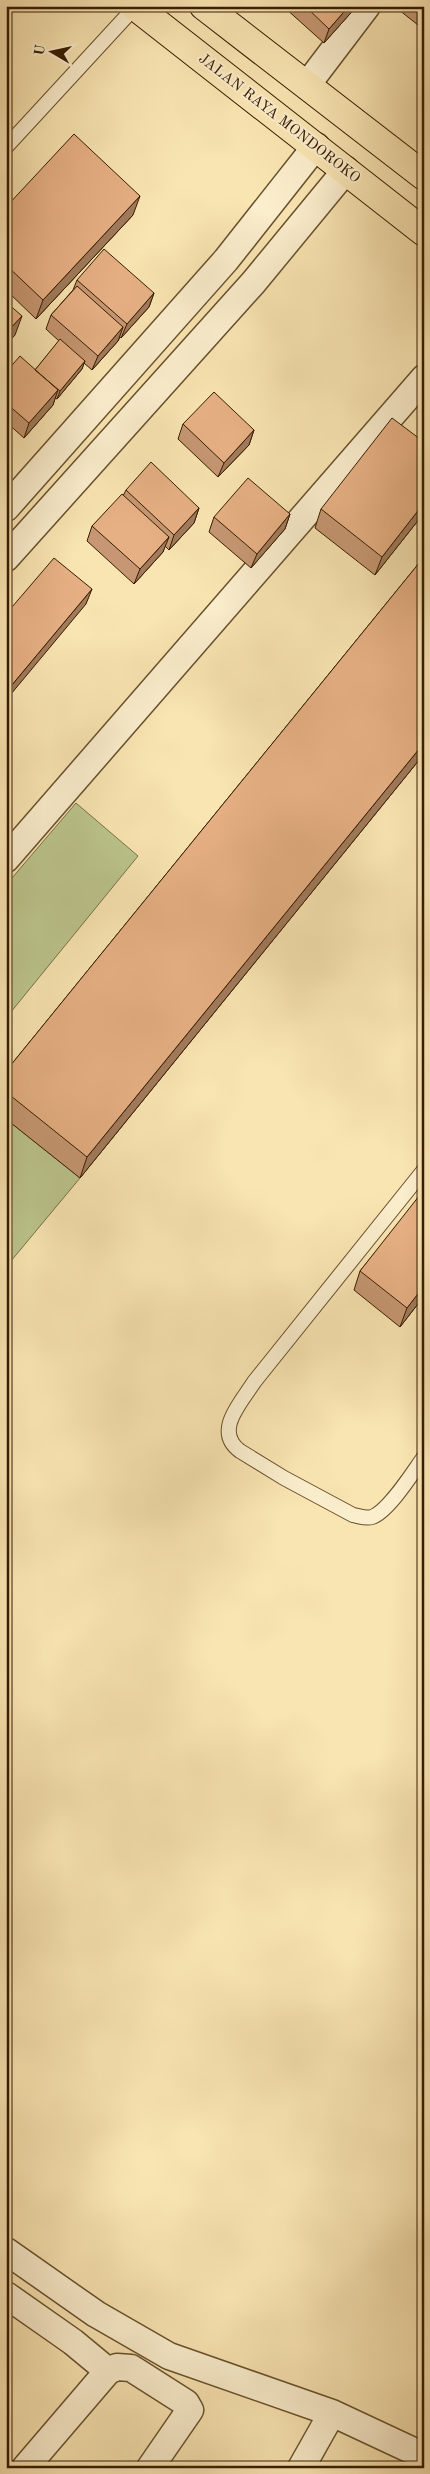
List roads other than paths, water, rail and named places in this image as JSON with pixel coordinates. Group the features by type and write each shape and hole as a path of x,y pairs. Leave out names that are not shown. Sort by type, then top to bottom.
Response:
{"highway":[{"name":"JALAN RAYA MONDOROKO","path":"135,6 424,232"},
{"path":"204,6 424,176"}],"street":[{"path":"307,85 367,6"},
{"path":"6,508 226,260 316,146"},
{"path":"6,558 15,531 253,283 346,170"},
{"path":"226,260 253,283"},
{"path":"6,860 424,378"},
{"path":"6,2251 96,2314 168,2356 332,2413 424,2456"},
{"path":"35,2314 57,2287"},
{"path":"6,2295 73,2342 108,2371"},
{"path":"73,2342 96,2314"},
{"path":"25,2468 108,2371 117,2367 131,2368 186,2403 190,2410 150,2468"},
{"path":"301,2468 332,2413"}],"lane":[{"path":"6,147 135,6"},
{"path":"424,1170 254,1382 234,1414 228,1433 233,1446 240,1451 301,1487 353,1515 363,1518 372,1517 388,1504 424,1457"}]}
